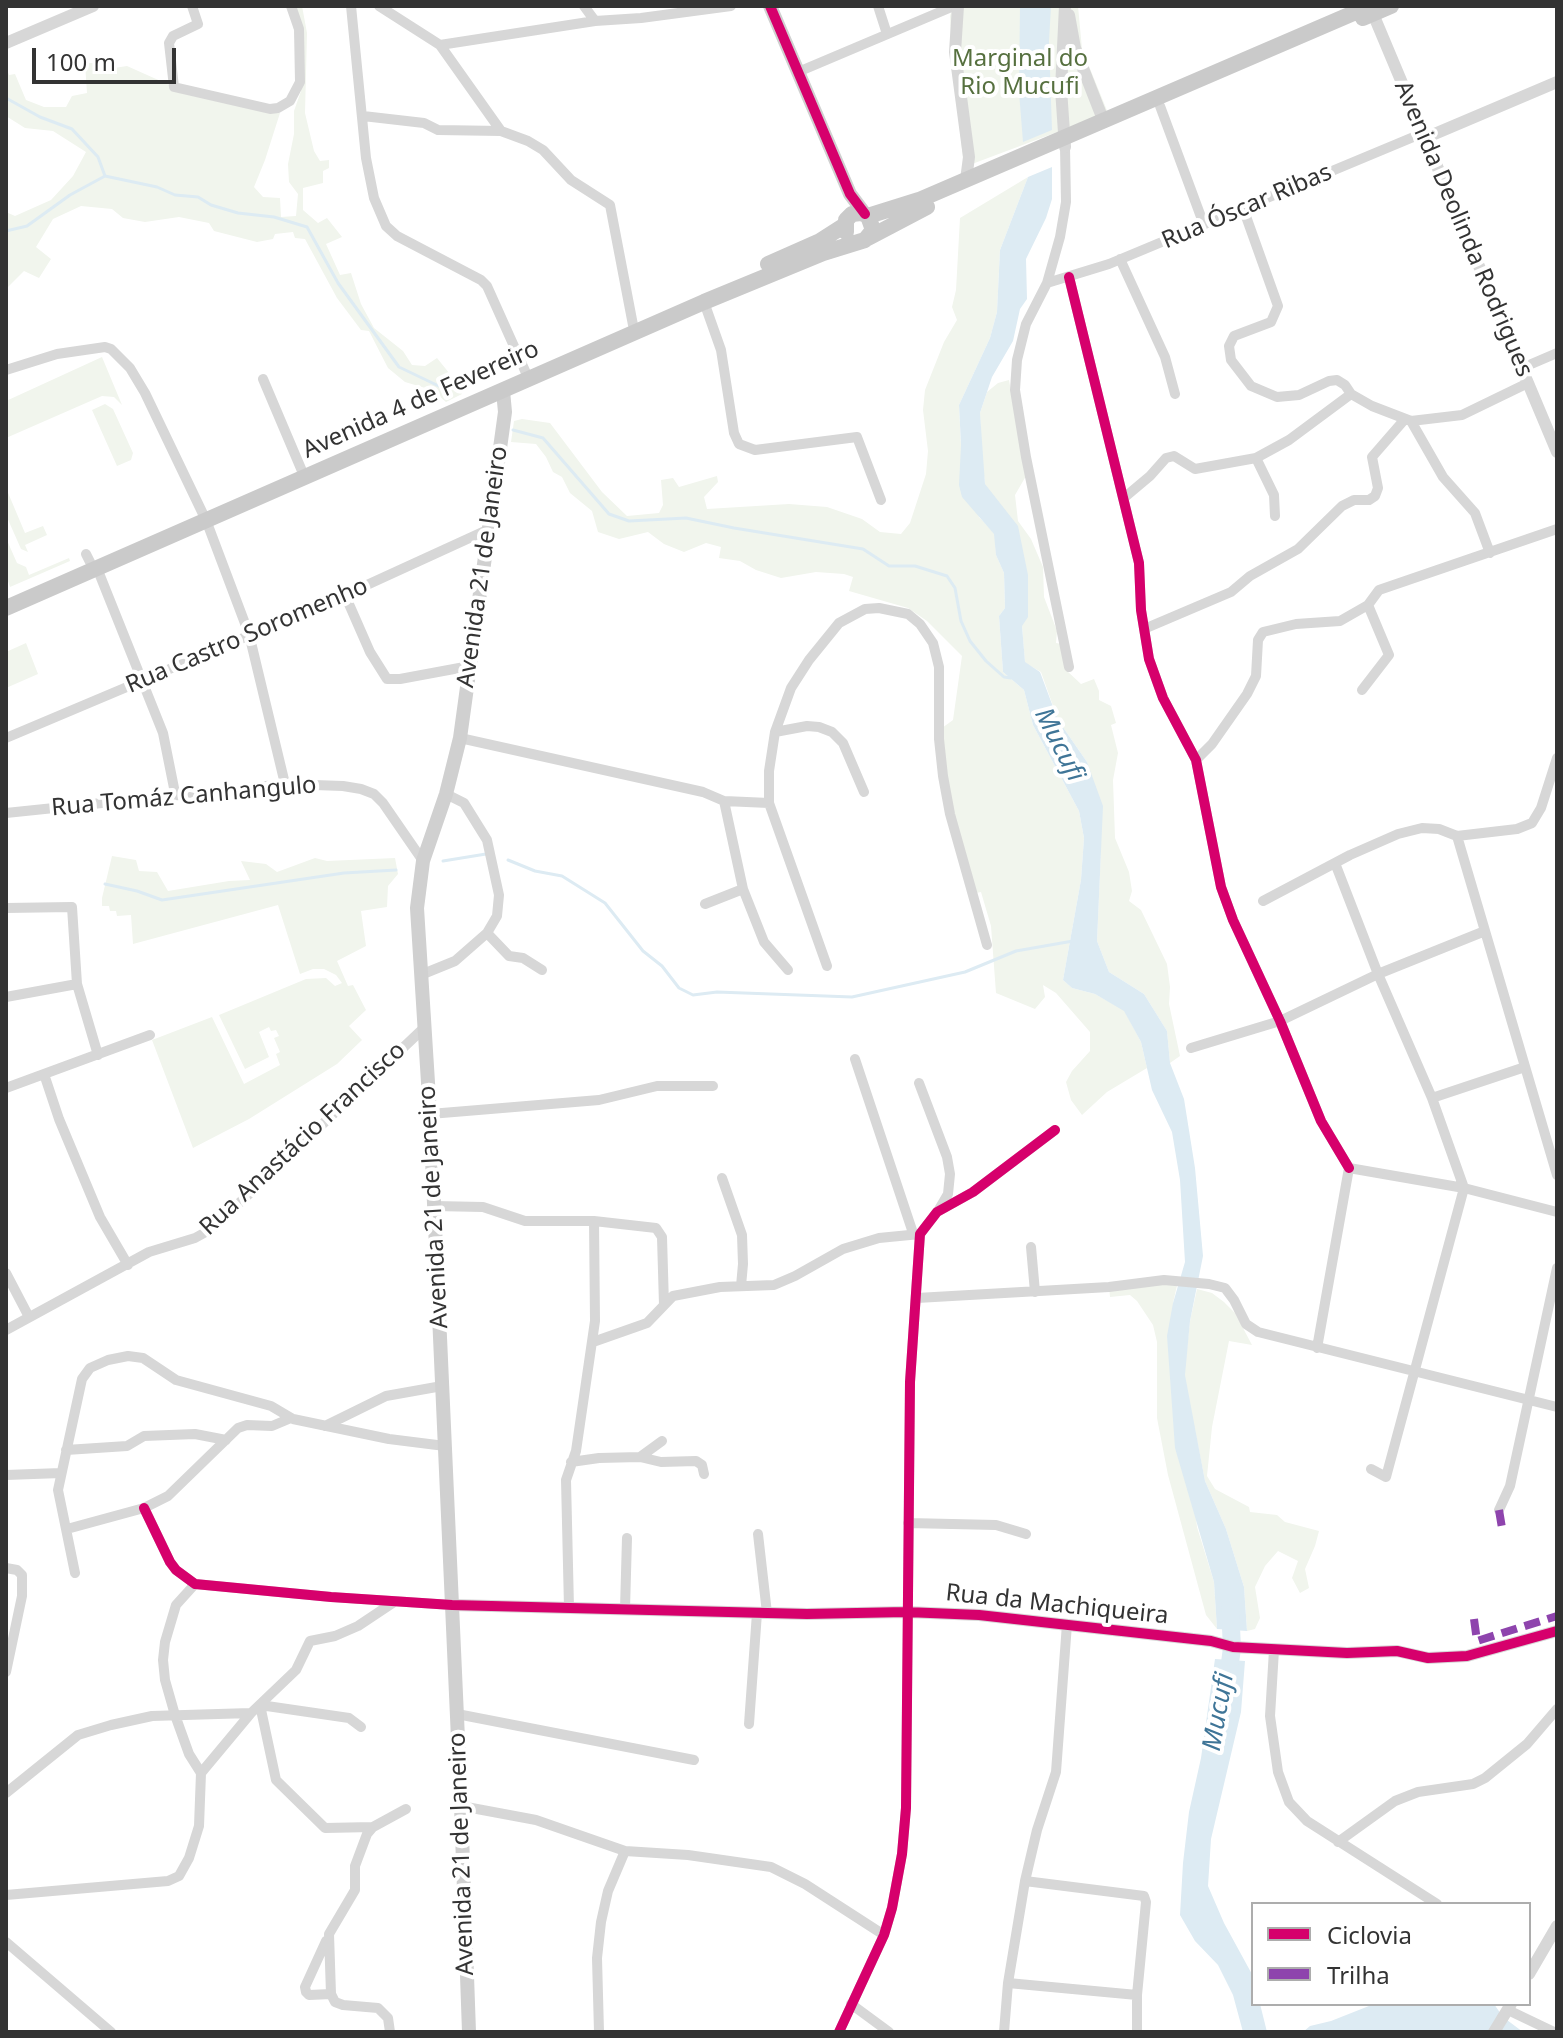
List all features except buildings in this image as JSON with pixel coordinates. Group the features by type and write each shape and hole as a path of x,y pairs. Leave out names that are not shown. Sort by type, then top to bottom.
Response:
{"main road":[{"path":"770,6 850,194 867,215 873,230 863,240 850,238 846,222 850,194"},
{"name":"Avenida 4 de Fevereiro","path":"1062,144 1104,122 1371,8 1391,6"},
{"name":"Avenida 4 de Fevereiro","path":"7,600 91,561 205,517 704,302 823,253 863,240 1021,161 1160,106 1371,8"},
{"name":"Avenida 4 de Fevereiro","path":"205,517 820,241 852,214 867,215 907,205 990,170 1021,161"},
{"name":"Avenida 21 de Janeiro","path":"469,2032 426,1026 417,908 423,861 446,794 460,738 505,412 503,391"}],"street":[{"path":"6,43 93,6"},
{"path":"192,6 198,24 173,36 169,43 174,87 270,109 290,101 300,82 299,29 291,6"},
{"path":"351,6 366,158 374,198 386,226 397,236 487,286 526,373"},
{"path":"379,6 440,45 501,131"},
{"path":"584,6 595,21"},
{"path":"440,45 595,21 731,6"},
{"path":"878,6 887,34"},
{"path":"798,72 956,6 955,52 969,157 966,180"},
{"path":"1066,6 1075,48 1104,122"},
{"path":"1066,6 1061,55 1066,202 1047,283 1026,324 1017,360 1015,390 1069,667"},
{"name":"Avenida Deolinda Rodrigues","path":"1371,8 1557,452"},
{"name":"Rua Óscar Ribas","path":"1047,283 1120,259 1557,82"},
{"path":"1160,106 1204,225"},
{"path":"363,116 424,123 438,130 501,131 543,150 571,180 610,205 633,325"},
{"path":"966,133 974,157 980,165 990,170"},
{"path":"1243,208 1278,306 1271,322 1234,336 1229,346 1231,360 1251,386 1277,397 1299,395 1337,380 1351,394 1408,420 1462,415 1528,383"},
{"path":"1120,259 1165,357 1175,394"},
{"path":"1069,277 1139,563 1149,659 1163,698 1196,760 1221,887 1233,920 1280,1021 1321,1121 1349,1168 1317,1348"},
{"path":"704,302 721,350 734,433 739,444 755,450 857,437 881,500"},
{"path":"6,370 57,354 105,347 130,368 205,517 249,634 285,784"},
{"path":"1522,368 1557,353"},
{"path":"263,379 302,471"},
{"path":"1125,497 1171,456 1195,469 1256,458 1289,440 1351,394"},
{"path":"1408,420 1443,477 1475,513 1490,553"},
{"path":"1144,629 1231,592 1250,576 1298,549 1342,506 1375,496 1378,488 1372,457 1408,420"},
{"path":"1256,458 1274,495 1275,516"},
{"path":"1196,760 1212,744 1247,694 1256,676 1258,640 1263,632 1296,624 1340,621 1368,605 1379,590 1557,529"},
{"name":"Rua Castro Soromenho","path":"6,738 345,595 487,530"},
{"path":"91,561 163,733 175,793"},
{"path":"345,595 370,652 387,679 470,666"},
{"path":"1362,690 1389,655 1368,605"},
{"path":"827,966 769,803 769,771 775,732 791,688 839,623 865,609 879,608 908,614 920,624 933,643 939,667 939,739 950,814 987,945"},
{"path":"775,732 807,726 832,732 843,743 864,792"},
{"path":"460,738 703,792 724,801 769,803"},
{"path":"1263,901 1398,834 1422,828 1439,829 1457,836 1517,829 1532,823 1541,808 1557,758"},
{"name":"Rua Tomáz Canhangulo","path":"6,813 175,793 285,784 343,786 374,794 423,861"},
{"path":"423,974 455,961 487,933 497,916 499,895 491,851 483,831 464,803 446,794"},
{"path":"724,801 743,889 764,942 788,970"},
{"path":"1457,836 1557,1175"},
{"path":"1335,863 1378,974 1432,1098 1464,1188 1386,1477 1371,1469"},
{"path":"705,904 743,889"},
{"path":"6,908 72,907 77,984 98,1055"},
{"path":"1191,1048 1280,1021 1378,974 1485,931"},
{"path":"487,933 509,956 523,958 542,970"},
{"path":"6,997 77,984"},
{"name":"Rua Anastácio Francisco","path":"6,1330 149,1252 195,1238 213,1228 426,1026"},
{"path":"6,1088 150,1035"},
{"path":"839,2032 884,1935 897,1883 906,1808 910,1382 917,1298 916,1234 855,1059"},
{"path":"1432,1098 1525,1067"},
{"path":"44,1074 89,1192 128,1265"},
{"path":"593,1342 647,1323 673,1296 720,1287 774,1285 843,1249 879,1238 916,1234 937,1212 948,1194 950,1174 947,1157 919,1083"},
{"path":"430,1114 599,1100 657,1086 713,1086"},
{"path":"937,1212 973,1192 1055,1130"},
{"path":"1349,1168 1464,1188 1557,1212"},
{"path":"722,1178 742,1235 741,1286"},
{"path":"434,1206 483,1207 525,1221 594,1221 656,1228 662,1237 664,1307"},
{"path":"569,1608 566,1480 576,1451 593,1342 594,1221"},
{"path":"1031,1247 1035,1292"},
{"path":"1499,1510 1510,1486 1557,1268"},
{"path":"6,1273 29,1317"},
{"path":"917,1298 1035,1292 1164,1280 1209,1284 1225,1288 1246,1324 1258,1332 1557,1407"},
{"path":"75,1573 59,1500 61,1473 85,1373 108,1360 128,1356 151,1361 176,1380 271,1406 291,1418 389,1439 445,1446"},
{"path":"325,1426 386,1396 442,1386"},
{"path":"67,1529 144,1508 168,1496 238,1428 247,1425 272,1426 291,1418"},
{"path":"66,1450 127,1446 144,1436 195,1434 226,1440"},
{"path":"640,1457 662,1441"},
{"path":"571,1462 640,1457 661,1462 696,1461 702,1465 704,1474"},
{"path":"6,1475 61,1473"},
{"path":"144,1508 170,1562 195,1584 452,1605"},
{"path":"908,1523 996,1525 1026,1534"},
{"path":"749,1724 762,1613 758,1534"},
{"path":"625,1609 627,1538"},
{"path":"6,1568 17,1570 22,1575 22,1596 6,1672"},
{"path":"6,1895 168,1881 179,1876 189,1858 199,1826 201,1773 189,1754 175,1715 163,1660 176,1605 195,1584"},
{"path":"201,1773 251,1713 296,1670 310,1641 335,1636 358,1626 394,1602"},
{"name":"Rua da Machiqueira","path":"452,1605 979,1615 1211,1641 1248,1648 1347,1653 1397,1651 1445,1659 1557,1631"},
{"path":"1004,2032 1008,1983 1025,1881 1037,1830 1056,1772 1067,1624"},
{"path":"1274,1650 1270,1716 1278,1772 1289,1802 1307,1821 1434,1902"},
{"path":"260,1705 349,1718 361,1727"},
{"path":"260,1705 276,1780 325,1828 373,1827"},
{"path":"1338,1842 1395,1801 1418,1792 1473,1784 1485,1778 1527,1744 1557,1709"},
{"path":"6,1793 78,1735 111,1725 175,1715 251,1713"},
{"path":"457,1714 694,1760"},
{"path":"461,1806 536,1820 625,1851 688,1855 782,1870 884,1935"},
{"path":"331,1994 309,1995 305,1987 329,1934 355,1890 355,1866 367,1834 373,1827 406,1809"},
{"path":"599,2032 597,1958 601,1922 608,1891 625,1851"},
{"path":"1025,1881 1144,1896 1137,2032"},
{"path":"1531,1971 1557,1926"},
{"path":"329,1934 331,1994 335,2002 384,2011 390,2032"},
{"path":"6,1942 111,2032"},
{"path":"1008,1983 1137,1995"},
{"path":"851,2004 889,2032"},
{"path":"1494,2032 1507,2010 1554,2032"}],"green space":[{"path":"291,6 302,6 307,33 305,113 314,151 320,161 329,160 329,168 323,171 323,183 303,188 303,210 318,223 327,218 342,237 326,244 340,275 351,273 361,304 374,328 403,351 412,365 425,366 437,358 454,379 462,394 446,402 432,390 405,382 388,368 369,331 361,330 337,298 305,239 295,238 293,232 275,234 273,239 257,242 214,231 209,223 179,217 145,222 123,218 112,209 81,206 53,219 36,247 51,259 39,278 24,271 6,289 6,212 15,216 51,200 73,176 86,152 53,131 25,128 6,116 6,67 9,75 15,74 26,100 44,107 66,107 72,96 87,93 85,63 99,63 102,70 127,66 174,87 280,113 254,187 263,197 280,198 281,217 296,216 298,194 289,182 288,164 294,134 294,111 301,91"},
{"name":"Marginal do Rio Mucufi","path":"953,6 1078,6 1082,49 1108,113 964,167 952,60 950,16"},
{"path":"1028,177 1000,250 997,312 990,338 959,405 961,445 979,517 995,534 996,555 1004,573 1005,608 999,616 1003,672 1024,690 1033,725 1079,811 1084,838 1081,880 1063,980 1072,988 1095,994 1124,1010 1141,1042 1147,1068 1107,1092 1082,1115 1071,1100 1066,1082 1090,1051 1090,1032 1056,993 1043,985 1045,997 1035,1009 996,993 991,926 981,892 976,893 950,814 942,728 953,720 962,656 927,621 908,608 849,591 853,577 816,572 781,578 740,561 719,558 721,547 706,543 684,552 664,544 648,532 619,539 598,532 592,511 570,493 562,477 553,472 536,444 511,442 514,421 522,419 550,423 602,492 627,516 659,513 663,505 661,480 673,478 679,487 717,476 718,482 704,497 707,509 789,504 827,507 862,519 880,532 901,534 910,523 926,474 925,390 944,342 957,320 952,307 956,290 960,218"},
{"path":"102,357 122,405 114,397 102,396 6,438 6,401"},
{"path":"1009,380 1026,476 1015,495 1018,521 1031,539 1043,567 1044,597 1057,631 1056,643 1062,644 1066,670 1081,684 1094,679 1099,700 1111,706 1116,723 1111,725 1118,753 1113,780 1115,838 1129,872 1132,891 1129,901 1141,910 1167,964 1169,1004 1180,1056 1170,1063 1167,1031 1144,994 1109,972 1097,941 1101,848 1087,762 1058,720 1041,672 1025,663 1022,626 985,484 981,448 980,413 987,392 998,383"},
{"path":"105,404 113,409 133,453 131,460 117,466 92,410"},
{"path":"6,488 25,533 43,526 47,535 25,545 28,552 21,549 6,515"},
{"path":"6,538 17,563 26,567 29,575 69,558 70,561 10,587 6,575"},
{"path":"26,643 38,674 6,688 6,652"},
{"path":"112,856 136,860 139,871 157,872 168,891 250,880 241,861 266,864 277,872 315,858 327,861 395,858 398,874 388,886 387,907 361,911 366,946 337,961 348,986 353,985 366,1010 349,1026 362,1040 337,1064 249,1119 193,1148 152,1040 212,1017 244,1084 280,1065 276,1054 280,1052 274,1038 279,1036 276,1030 271,1031 269,1027 259,1032 269,1057 245,1069 219,1015 306,979 326,978 335,986 342,983 336,975 324,969 300,974 278,905 133,944 131,915 117,916 109,906 102,906"},
{"path":"1178,1281 1173,1303 1197,1527 1214,1582 1217,1629 1206,1615 1168,1475 1157,1418 1157,1342 1153,1325 1130,1295 1110,1297 1109,1287"},
{"path":"1197,1289 1212,1293 1235,1313 1252,1345 1229,1341 1212,1427 1207,1476 1215,1489 1249,1507 1250,1512 1277,1515 1285,1522 1319,1531 1305,1569 1309,1588 1300,1593 1292,1578 1298,1561 1278,1551 1265,1566 1255,1587 1260,1618 1255,1629 1247,1631 1244,1587 1226,1529 1205,1481 1184,1375"}],"water":[{"path":"1020,6 1051,6 1052,130 1023,142 1019,92"},
{"path":"1052,167 1052,199 1026,259 1027,299 1020,309 1013,341 992,377 980,413 985,484 1018,526 1028,575 1028,617 1022,626 1025,662 1040,672 1058,720 1087,762 1103,806 1097,941 1109,972 1144,994 1167,1031 1170,1063 1184,1099 1195,1168 1203,1256 1190,1321 1185,1375 1205,1481 1226,1529 1244,1587 1247,1631 1217,1629 1214,1582 1175,1448 1167,1336 1185,1262 1180,1180 1172,1132 1152,1090 1141,1042 1124,1011 1095,994 1072,988 1063,980 1081,880 1084,838 1079,811 1033,725 1024,690 1003,672 999,616 1005,608 1004,573 996,555 994,534 962,497 959,485 959,405 990,338 997,312 1000,250 1028,177"},
{"path":"1215,1659 1245,1661 1241,1712 1211,1839 1208,1886 1251,1972 1251,2006 1260,2006 1267,2032 1243,2032 1233,1995 1218,1965 1195,1941 1180,1915 1189,1812 1201,1758"},
{"path":"1369,2006 1495,2006 1503,2017 1523,2032 1303,2032 1310,2026"}],"waterway":[{"path":"6,98 40,117 72,129 98,157 105,176"},
{"path":"6,231 27,226 70,195 105,176 157,187 175,195 198,197 211,205 238,213 274,217 307,227 338,283 399,367 445,389"},
{"path":"513,430 543,438 609,514 629,521 686,518 863,549 889,566 915,566 947,576 955,588 961,621 970,641 986,661 1004,677 1011,678"},
{"path":"443,861 486,854"},
{"path":"508,860 535,871 562,876 605,903 643,951 662,966 679,988 693,995 717,992 852,997 965,972 1016,951 1073,941"},
{"path":"105,884 162,900 344,873 396,870"},
{"name":"Mucufi","path":"1227,1685 1232,1648 1230,1607"}],"marked path":[{"path":"1499,1510 1502,1528"},
{"path":"1474,1619 1477,1641 1557,1616"}],"cycle path":[{"path":"770,6 850,194 865,214"},
{"path":"1069,277 1139,563 1141,610 1149,659 1163,698 1196,760 1221,887 1233,920 1280,1021 1321,1121 1349,1168"},
{"path":"839,2032 884,1935 902,1854 906,1808 910,1382 920,1234 937,1212 973,1192 1055,1130"},
{"path":"144,1508 170,1562 195,1584 331,1597 452,1605 979,1615 1211,1641 1233,1647 1347,1653 1397,1651 1428,1658 1467,1656 1557,1631"}]}
